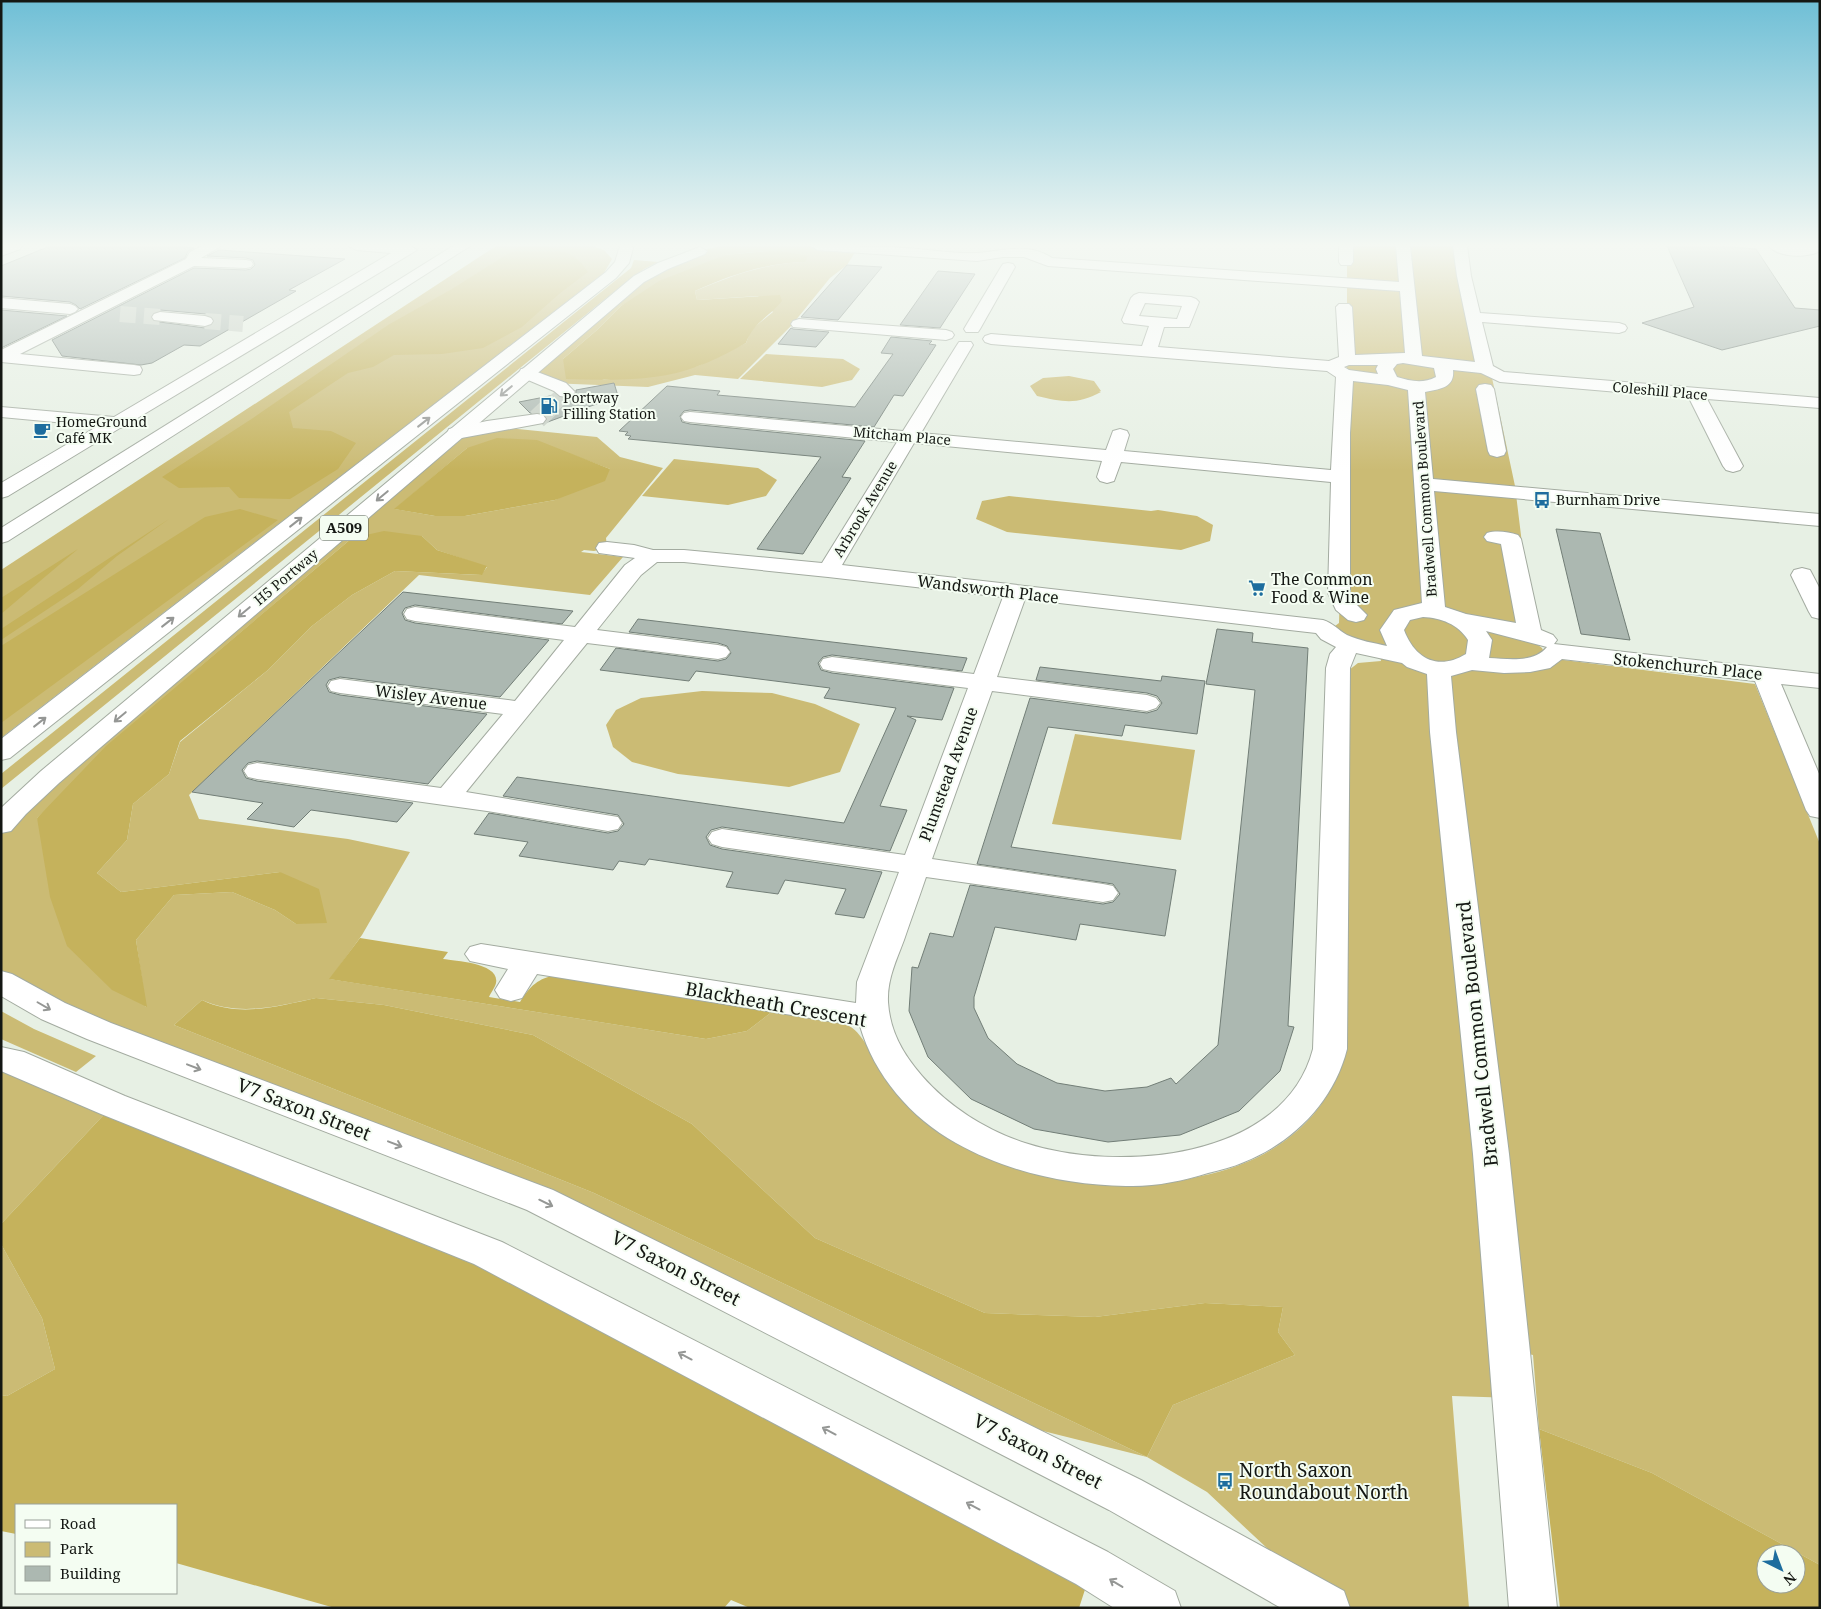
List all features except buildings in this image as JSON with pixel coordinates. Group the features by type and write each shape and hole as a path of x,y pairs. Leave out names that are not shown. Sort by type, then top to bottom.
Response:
{"street":[{"path":"1,357 74,321"},
{"path":"1,492 288,321"},
{"path":"1,537 346,321"},
{"name":"A509","path":"1,752 552,321"},
{"name":"H5 Portway","path":"1,825 16,808 50,777 589,321"},
{"name":"Arbrook Avenue","path":"828,570 977,321"},
{"path":"1343,321 1341,367 1339,593 1344,605 1356,615"},
{"path":"1410,321 1414,358"},
{"path":"1474,321 1493,373 1485,390 1497,451"},
{"path":"1527,321 1619,328"},
{"path":"1149,350 1158,322"},
{"path":"249,324 330,331"},
{"path":"799,324 946,335 945,338 948,341 968,337 979,344 991,339 1149,350 1341,367 1414,358 1440,364"},
{"path":"1,357 134,370"},
{"path":"1390,380 1384,369 1392,360"},
{"name":"Bradwell Common Boulevard","path":"1341,367 1416,388 1438,384 1445,378 1445,371 1440,364"},
{"name":"Coleshill Place","path":"1440,364 1493,373 1820,404"},
{"path":"527,373 560,387 566,392"},
{"path":"1438,384 1485,390"},
{"name":"Bradwell Common Boulevard","path":"1416,388 1434,610"},
{"path":"1695,393 1733,466"},
{"path":"1,412 176,429"},
{"name":"Mitcham Place","path":"690,417 1340,477"},
{"path":"456,434 487,426 537,419"},
{"path":"1107,477 1120,435"},
{"path":"1424,484 1820,520"},
{"path":"1494,537 1511,539 1530,634"},
{"name":"Wandsworth Place","path":"607,548 634,551 652,556 684,556 828,570 1323,627 1330,636 1352,644 1407,657"},
{"name":"Wisley Avenue","path":"447,798 633,570 652,556"},
{"path":"1802,575 1820,612"},
{"name":"Plumstead Avenue","path":"874,1017 871,1005 873,982 1016,592"},
{"path":"1323,627 1332,618 1356,615 1402,615 1423,610 1434,610 1461,620 1476,632 1480,640 1478,657 1470,663 1455,669 1439,670 1407,657 1398,646 1392,630 1402,615"},
{"path":"415,614 718,652"},
{"name":"Stokenchurch Place","path":"1461,620 1530,634 1555,646 1556,651 1820,681"},
{"name":"Blackheath Crescent","path":"481,954 874,1017 884,1049 900,1075 916,1094 949,1121 986,1142 1055,1165 1102,1171 1143,1172 1184,1166 1225,1155 1254,1142 1285,1120 1307,1099 1322,1075 1330,1049 1338,668 1342,654 1352,644"},
{"path":"1470,663 1520,666 1545,662 1554,656 1556,651"},
{"name":"Plumstead Avenue","path":"832,664 1147,703"},
{"path":"1520,666 1542,685"},
{"name":"Bradwell Common Boulevard","path":"1439,670 1443,732 1491,1154 1533,1608"},
{"path":"1765,675 1820,810"},
{"name":"Wisley Avenue","path":"340,686 521,709"},
{"path":"257,770 608,823"},
{"path":"722,838 1103,893"},
{"path":"511,990 529,962"},
{"name":"V7 Saxon Street","path":"1,982 53,1012 99,1031 540,1200 1125,1495 1327,1608"},
{"path":"1,1059 12,1061 113,1105 488,1253 1092,1568 1158,1608"}],"green space":[{"path":"381,321 542,321 1,738 1,570"},
{"path":"565,321 578,321 1,789 1,774"},
{"path":"589,321 606,321 563,359 604,380 698,366 746,343 751,330 762,321 795,321 738,379 695,375 648,387 549,383 527,373"},
{"path":"1347,321 1480,321 1515,486 1534,642 1544,652 1540,657 1755,684 1820,844 1820,1565 1806,1557 1806,1544 1782,1544 1652,1473 1539,1429 1533,1355 1511,1350 1515,1398 1452,1396 1469,1608 1331,1608 1207,1492 1147,1457 955,1409 540,1200 1,982 1,825 456,433 487,426 597,437 620,457 663,468 606,538 607,548 594,551 584,550 581,552 623,557 590,595 419,575 189,795 199,819 348,839 410,852 362,935 330,979 706,1039 747,1031 773,1011 823,1018 842,1023 855,1030 892,1087 929,1122 1156,1181 1177,1181 1225,1170 1249,1161 1270,1150 1290,1137 1308,1121 1323,1102 1335,1081 1344,1057 1349,670 1358,663 1381,661 1378,644 1347,637 1335,630 1335,626 1339,623","holes":["467,448 570,454 610,469 555,500 465,516 435,516 395,509","422,536 437,550 487,567 481,575 395,571 352,595 312,626 268,670 180,742 169,774 133,804 127,840 97,873 121,892 280,872 296,924 275,910 232,892 174,895 136,940 146,1007 37,818 201,666 352,538","316,998 384,1005 533,1035 692,1124 815,1238 985,1313 1095,1317 1205,1303 1283,1307 1278,1332 1295,1355 1173,1405 1147,1457 594,1193 174,1025 202,1000 230,1008 245,1009 273,1007"]},
{"path":"766,354 843,359 860,369 852,380 822,387 740,379"},
{"path":"1069,376 1094,381 1101,392 1077,401 1062,401 1037,396 1030,386 1043,378"},
{"path":"674,459 758,468 777,480 766,496 728,505 642,496"},
{"path":"1009,496 1151,511 1158,510 1197,516 1213,525 1210,541 1181,550 1007,532 976,519 982,501"},
{"path":"702,691 772,693 815,704 860,724 840,772 789,787 678,774 632,762 613,747 606,725 616,710 641,698"},
{"path":"1075,734 1195,750 1181,840 1052,824"},
{"path":"1,1011 34,1029 96,1056 76,1072 1,1039"},
{"path":"1,1059 113,1105 1,1224"},
{"path":"1,1244 42,1318 55,1369 7,1396 1,1395"}],"shaded area":[{"path":"395,321 529,321 522,327 483,348 442,354 394,355 373,367 348,373 289,412 293,428 331,431 356,443 338,469 290,499 239,498 229,487 179,488 162,477 253,418"},
{"path":"606,321 761,321 753,330 746,343 688,370 655,377 629,379 566,379 563,359"},
{"path":"497,438 537,440 610,469 605,481 555,500 465,516 435,516 394,509 467,448"},
{"path":"240,509 278,520 1,723 1,646 205,517"},
{"path":"169,519 117,556 78,589 1,640 1,629"},
{"path":"384,531 422,536 437,550 487,566 482,575 395,571 352,595 312,626 268,670 180,741 169,774 133,804 127,840 97,873 121,892 280,872 319,889 327,923 296,924 275,910 232,892 174,895 136,940 147,1007 112,990 67,946 50,897 37,818 106,746 352,538"},
{"path":"78,549 1,614 1,598"},
{"path":"360,938 448,952 443,959 467,962 484,967 495,976 496,983 489,997 520,1002 527,991 535,984 545,978 557,975 773,1011 747,1031 706,1039 329,979"},
{"path":"316,998 384,1005 533,1035 692,1124 815,1238 985,1313 1095,1317 1205,1303 1283,1307 1278,1332 1295,1355 1173,1405 1147,1457 594,1193 174,1025 202,1000 230,1008 259,1009"},
{"path":"113,1105 351,1197 1092,1568 1079,1608 750,1608 731,1600 724,1608 335,1608 178,1564 178,1504 15,1504 15,1534 1,1531 1,1395 7,1396 55,1369 42,1318 1,1244 1,1224"},
{"path":"1539,1429 1652,1473 1782,1544 1756,1544 1756,1594 1806,1594 1806,1557 1820,1565 1820,1608 1560,1608"}],"tunnel":[{"path":"206,321 243,324"},
{"path":"553,404 566,392"},
{"path":"537,419 554,403"}],"place":[{"name":"Portway Filling Station","path":"549,406"},
{"name":"HomeGround Café MK","path":"42,430"},
{"name":"Burnham Drive","path":"1542,500"},
{"name":"The Common Food & Wine","path":"1257,588"},
{"name":"North Saxon Roundabout North","path":"1225,1481"}]}
